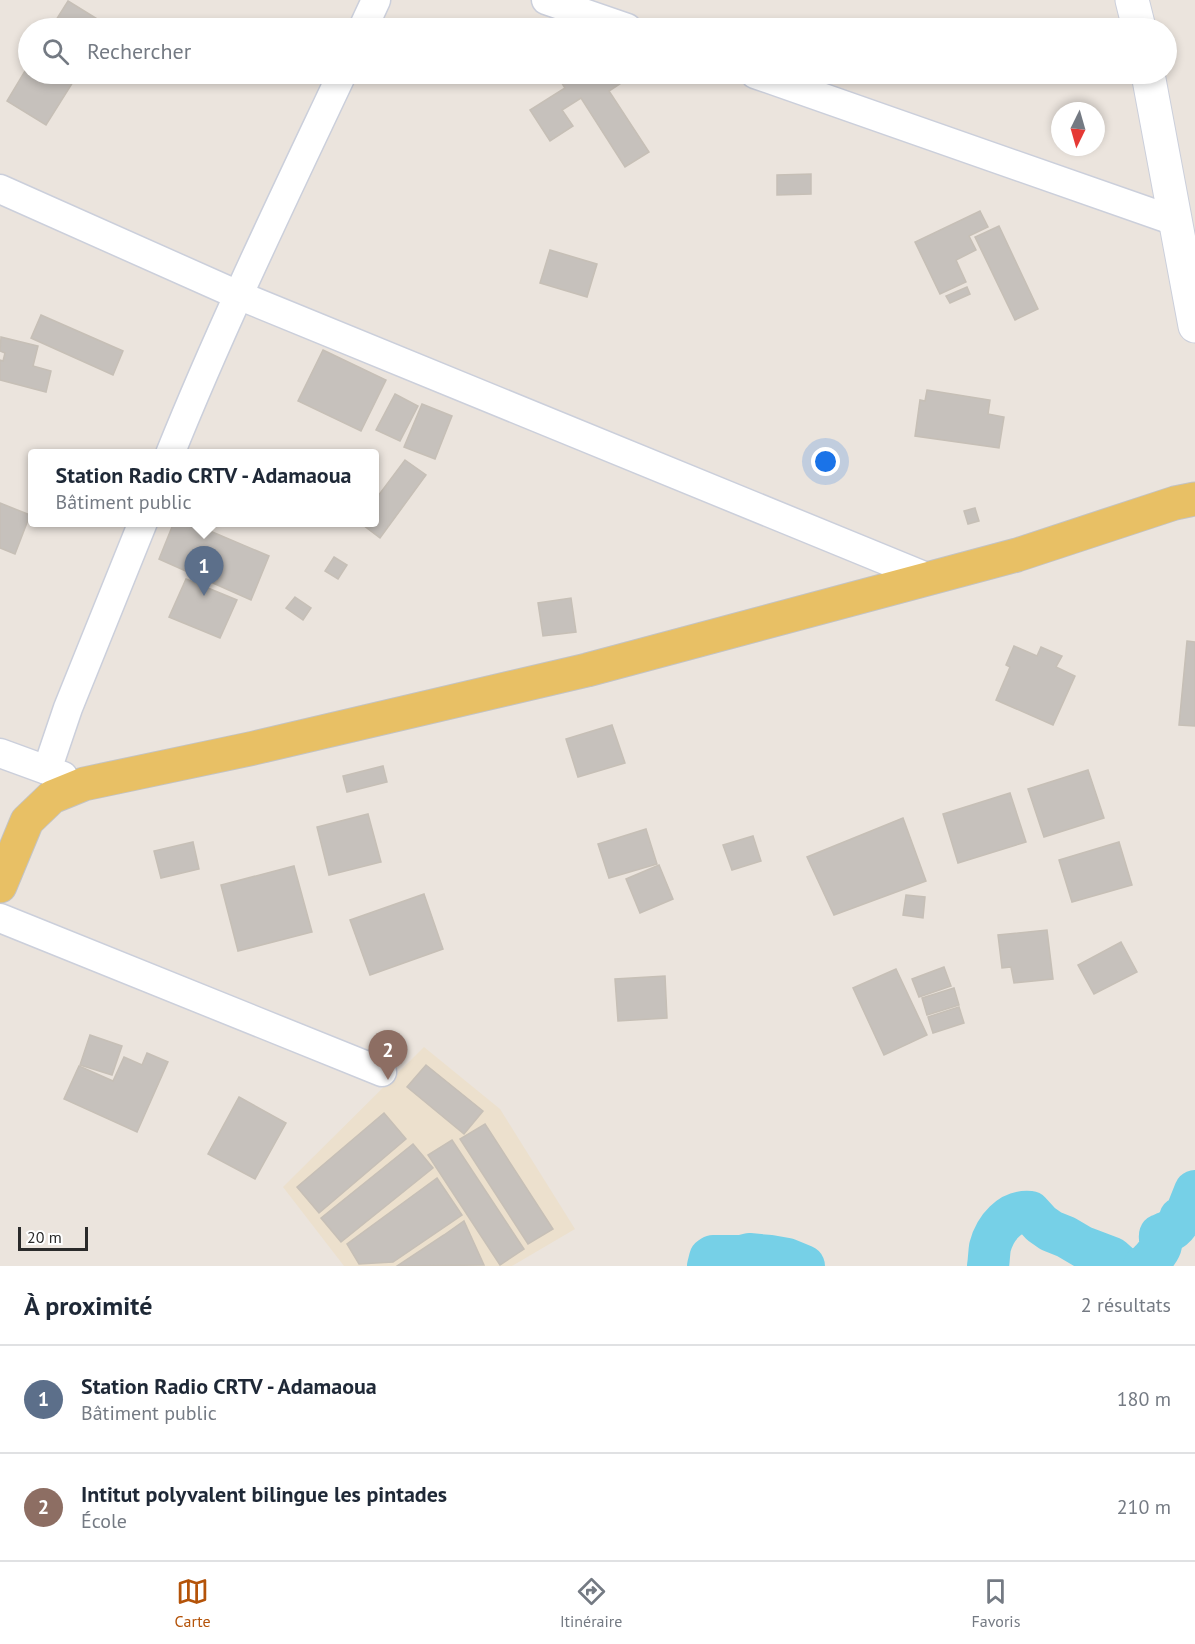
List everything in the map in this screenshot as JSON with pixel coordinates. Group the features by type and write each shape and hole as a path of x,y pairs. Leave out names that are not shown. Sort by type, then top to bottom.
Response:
{"main road":[{"path":"0,886 27,821 52,797 84,784 266,745 587,670 1017,555 1175,503 1195,499"}],"street":[{"path":"368,18 376,0"},
{"path":"546,0 598,18"},
{"path":"1132,0 1136,18"},
{"path":"172,449 238,295 337,84"},
{"path":"784,84 1175,221"},
{"path":"1150,84 1195,326"},
{"path":"0,189 238,295 929,578"},
{"path":"47,770 68,708 141,527"},
{"path":"0,753 84,784"},
{"path":"0,918 382,1072"}],"shaded area":[{"path":"424,1047 500,1109 575,1229 512,1266 344,1266 283,1187"}],"building":[{"path":"68,1 96,18 57,18"},
{"path":"18,83 72,84 46,125 7,101"},
{"path":"562,84 620,84 609,91 649,152 625,167 581,98 562,110 573,126 550,141 530,110 565,88"},
{"path":"811,174 811,194 777,195 777,175"},
{"path":"980,211 988,227 969,236 976,250 956,260 966,282 940,294 915,242"},
{"path":"999,226 1038,309 1015,320 975,237"},
{"path":"550,250 597,264 587,297 540,283"},
{"path":"967,287 970,294 950,303 946,296"},
{"path":"41,315 123,351 113,375 31,338"},
{"path":"1,337 38,346 33,366 51,371 46,392 0,380 0,360 3,361 5,353 0,351"},
{"path":"323,350 386,380 361,431 298,401"},
{"path":"927,390 990,400 988,414 1004,417 999,448 915,436 920,400 925,401"},
{"path":"395,394 418,406 400,441 376,430"},
{"path":"422,404 452,416 435,459 404,447"},
{"path":"405,460 426,475 380,538 366,527 379,527 379,495"},
{"path":"0,503 28,514 28,520 15,554 0,548"},
{"path":"975,508 979,521 968,524 964,511"},
{"path":"172,527 201,527 269,556 251,600 159,559"},
{"path":"334,557 347,565 338,579 325,571"},
{"path":"186,579 237,600 220,638 169,617"},
{"path":"295,597 311,608 303,620 286,608"},
{"path":"571,598 576,632 543,636 538,603"},
{"path":"1187,641 1195,642 1195,726 1179,725"},
{"path":"1014,646 1037,656 1041,647 1062,656 1056,667 1075,676 1053,725 996,700 1010,667 1006,665"},
{"path":"612,725 625,763 578,777 566,739"},
{"path":"383,766 387,782 347,792 343,776"},
{"path":"1088,770 1104,818 1044,837 1028,789"},
{"path":"1010,793 1026,842 958,863 943,814"},
{"path":"368,814 381,862 329,875 317,827"},
{"path":"903,818 926,881 834,915 807,857"},
{"path":"646,829 657,864 609,878 598,844"},
{"path":"753,836 761,861 732,870 723,845"},
{"path":"193,842 199,869 161,878 154,851"},
{"path":"1119,842 1132,885 1072,902 1059,860"},
{"path":"659,865 673,899 640,913 626,879"},
{"path":"294,866 312,932 238,951 221,885"},
{"path":"424,894 443,949 370,975 350,920"},
{"path":"906,895 925,897 923,918 903,915"},
{"path":"1047,930 1053,979 1014,983 1011,967 1002,968 998,935"},
{"path":"1121,942 1137,972 1094,994 1078,965"},
{"path":"944,967 951,986 919,997 912,979"},
{"path":"896,969 927,1035 884,1055 853,988"},
{"path":"665,976 667,1018 618,1021 615,979"},
{"path":"954,988 959,1005 927,1015 922,998"},
{"path":"959,1007 964,1023 933,1033 928,1017"},
{"path":"90,1035 122,1046 112,1075 80,1065"},
{"path":"147,1053 168,1062 137,1132 64,1099 79,1066 113,1081 124,1057 142,1065"},
{"path":"426,1065 483,1111 464,1134 407,1087"},
{"path":"239,1097 286,1123 255,1179 208,1154"},
{"path":"384,1113 406,1139 319,1213 297,1187"},
{"path":"485,1124 553,1229 528,1244 460,1139"},
{"path":"452,1140 524,1249 500,1265 428,1155"},
{"path":"413,1144 433,1168 341,1242 321,1218"},
{"path":"437,1178 462,1215 393,1262 359,1264 347,1244"},
{"path":"464,1221 484,1265 397,1266 444,1235"}],"waterway":[{"path":"1144,1266 1160,1248 1160,1235 1172,1229 1180,1218 1185,1216 1195,1191"},
{"path":"988,1266 990,1247 996,1233 1010,1217 1023,1212 1030,1212 1051,1231 1112,1258 1121,1266"},
{"path":"708,1266 713,1256 749,1254 787,1259 804,1266"}],"place":[{"name":"Station Radio CRTV - Adamaoua","path":"204,596"},
{"name":"Intitut polyvalent bilingue les pintades","path":"388,1080"}]}
